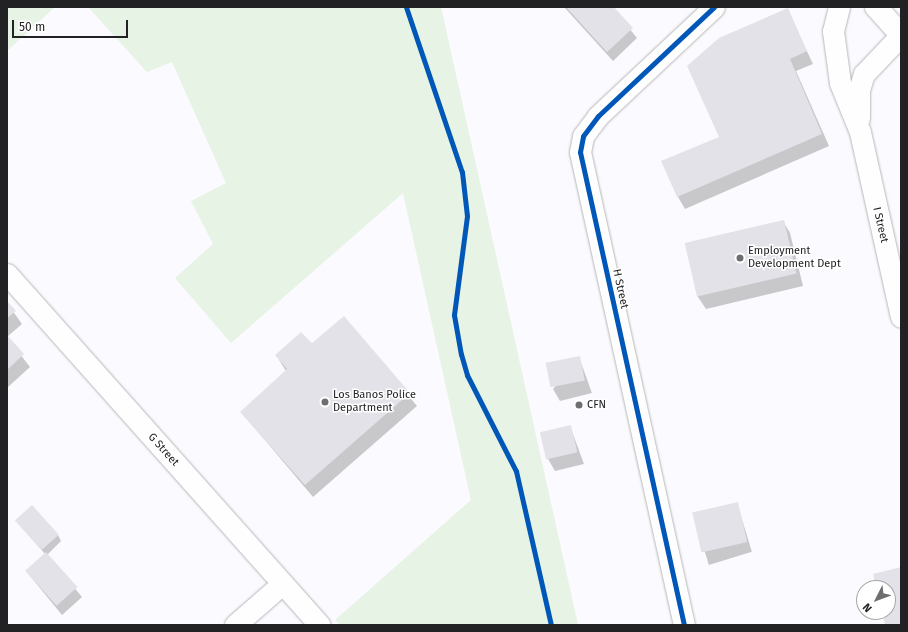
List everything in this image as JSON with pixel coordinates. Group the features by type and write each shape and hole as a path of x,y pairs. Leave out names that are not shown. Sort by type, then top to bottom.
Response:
{"highway":[{"path":"876,7 901,35"}],"street":[{"name":"H Street","path":"684,625 580,152 583,136 598,116 714,7"},
{"name":"I Street","path":"838,7 833,31 840,83 860,132 901,317"},
{"name":"I Street","path":"860,132 859,90 864,74 901,35"},
{"name":"G Street","path":"7,274 320,625"},
{"path":"235,625 282,584"}],"green space":[{"path":"7,7 55,7 7,51"},
{"path":"88,7 441,7 578,625 340,625 335,620 471,500 403,193 231,343 175,278 213,244 191,201 226,183 172,62 147,72"}],"building":[{"path":"566,7 614,7 633,28 607,52"},
{"path":"788,8 807,51 790,59 822,134 677,197 661,161 719,137 687,66 719,38"},
{"name":"Employment Development Dept","path":"784,220 796,274 697,297 685,243"},
{"path":"7,301 16,311 7,318"},
{"name":"Los Banos Police Department","path":"344,316 410,393 305,485 240,412 287,369 275,355 301,332 312,343"},
{"path":"7,335 24,354 7,370"},
{"path":"580,356 585,381 550,387 546,363"},
{"path":"571,425 577,452 546,459 540,432"},
{"path":"738,502 747,542 701,553 692,513"},
{"path":"32,505 59,535 42,550 15,520"},
{"path":"46,552 77,587 57,606 25,571"},
{"path":"901,567 901,624 885,625 884,620 896,620 896,580 874,580 873,574"}],"cycle path":[{"path":"406,7 462,172 467,216 454,315 461,354 467,375 516,471 551,625"},
{"path":"684,625 580,152 583,136 598,116 714,7"}],"place":[{"name":"Employment Development Dept","path":"740,258"},
{"name":"Los Banos Police Department","path":"325,402"},
{"name":"CFN","path":"579,405"}]}
